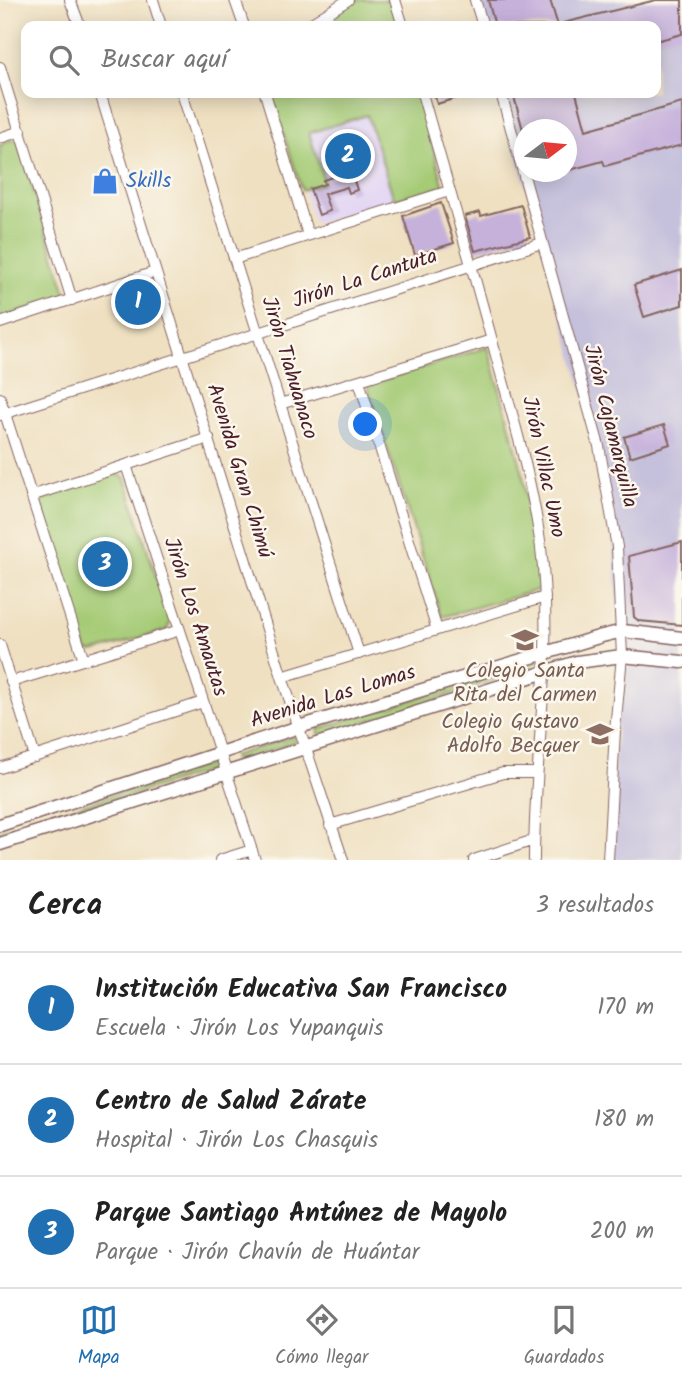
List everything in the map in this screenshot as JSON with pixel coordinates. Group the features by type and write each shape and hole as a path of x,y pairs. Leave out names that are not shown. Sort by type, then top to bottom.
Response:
{"main road":[{"name":"Avenida Las Lomas","path":"0,825 299,727 545,652 622,632 682,638"},
{"path":"664,660 660,648 666,637"},
{"name":"Avenida Las Lomas","path":"0,844 596,658 622,656 682,662"}],"street":[{"path":"70,0 78,21"},
{"path":"153,0 159,21"},
{"path":"235,0 242,21"},
{"path":"315,21 348,0"},
{"path":"396,0 402,21"},
{"path":"475,0 481,21"},
{"path":"0,67 72,300"},
{"name":"Avenida Gran Chimú","path":"102,98 282,677 342,860"},
{"name":"Jirón Tiahuanaco","path":"184,98 359,654"},
{"path":"267,98 308,235"},
{"name":"Jirón Villac Umo","path":"423,98 533,495 541,549 545,597 545,672 534,860"},
{"name":"Jirón Cajamarquilla","path":"502,98 604,469 617,547 622,656 608,860"},
{"path":"0,138 21,131"},
{"path":"234,259 449,191"},
{"name":"Jirón La Cantuta","path":"2,414 542,243"},
{"path":"0,323 155,272"},
{"path":"280,404 492,340"},
{"path":"359,381 437,630"},
{"path":"0,398 2,414 84,660"},
{"path":"31,496 209,438"},
{"name":"Jirón Los Amautas","path":"126,465 253,855"},
{"path":"282,677 545,597"},
{"path":"11,682 180,630"},
{"path":"0,645 35,757"},
{"path":"0,768 203,702"},
{"path":"330,825 495,775 537,773"},
{"path":"474,860 534,840"},
{"path":"220,860 253,855"}],"shaded area":[{"path":"474,0 682,0 682,860 609,860 621,652 613,533 597,442 525,182 577,182 577,119 514,119 514,143 501,98 661,98 661,21 480,21"},
{"path":"367,115 394,199 318,223 313,220 304,190 324,183 309,133"}],"green space":[{"path":"355,0 391,0 397,21 323,21"},
{"path":"272,98 419,98 444,187 394,199 367,115 309,133 325,183 302,190"},
{"path":"13,139 18,141 66,293 65,297 0,319 0,145"},
{"path":"488,347 522,470 541,589 442,617 367,385"},
{"path":"116,474 125,478 170,622 167,630 93,652 85,647 40,500"},
{"path":"537,661 536,667 320,736 318,729"},
{"path":"296,736 298,741 235,762 233,756"},
{"path":"214,763 217,768 0,837 0,831"}],"building":[{"path":"488,0 550,0 556,21 494,21"},
{"path":"656,0 682,0 682,34 661,40 661,21 571,21"},
{"path":"435,98 457,98 437,104"},
{"path":"514,98 577,98 586,130 682,103 682,145 605,166 603,161 577,168 577,119 520,119"},
{"path":"351,171 357,190 349,193 347,187 324,194 330,211 319,215 310,189 325,184 323,180"},
{"path":"441,203 454,243 415,255 403,216"},
{"path":"521,205 530,237 475,251 465,216 480,212 481,216"},
{"path":"682,270 682,305 644,317 634,285"},
{"path":"664,425 670,444 630,457 624,437"},
{"path":"682,542 682,625 639,621 634,617 629,556"}],"place":[{"name":"Centro de Salud Zárate","path":"348,156"},
{"name":"Skills","path":"105,181"},
{"name":"Institución Educativa San Francisco","path":"138,302"},
{"name":"Parque Santiago Antúnez de Mayolo","path":"105,564"},
{"name":"Colegio Santa Rita del Carmen","path":"525,640"},
{"name":"Colegio Gustavo Adolfo Becquer","path":"600,734"}]}
